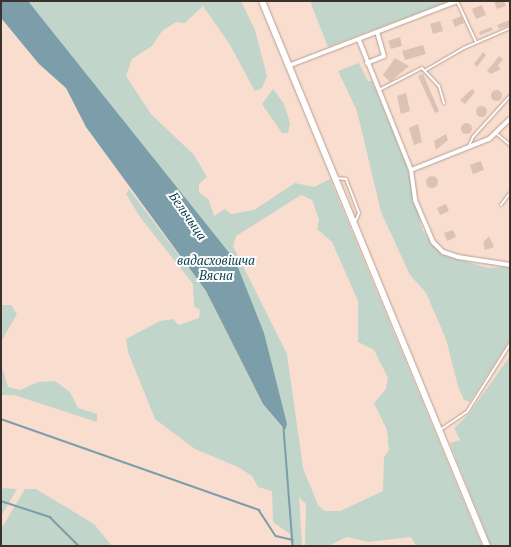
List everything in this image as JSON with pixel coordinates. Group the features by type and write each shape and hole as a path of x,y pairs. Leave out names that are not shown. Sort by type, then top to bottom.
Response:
{"main road":[{"path":"262,1 487,546"}],"street":[{"path":"288,66 359,40 457,1"},
{"path":"367,63 384,56 378,32"},
{"path":"359,40 411,170 424,227 443,252 486,263 510,265"},
{"path":"411,170 468,149 497,134 510,119"}],"lane":[{"path":"457,1 476,42"},
{"path":"378,90 417,69 426,70 476,42 510,28"},
{"path":"426,70 440,86 444,103"},
{"path":"468,149 472,137 510,96"},
{"path":"497,134 510,145"},
{"path":"501,205 510,193"},
{"path":"439,431 467,412 510,344"}],"green space":[{"path":"28,1 241,1 255,30 267,76 262,88 255,91 230,45 203,6 185,23 176,22 162,31 152,46 132,59 126,76 151,114 194,155 207,177 199,184 199,192 209,200 214,216 225,209 231,214 254,210 295,183 314,187 330,179 482,546 416,546 411,537 368,542 347,537 328,546 305,546 306,504 299,497 302,546 291,546 290,534 273,522 272,491 258,487 252,476 238,467 195,449 155,419 128,352 126,339 160,321 173,319 179,325 199,318 200,310 194,306 193,284 140,217 126,194 129,189 206,291 263,404 284,430 287,424 235,260","holes":["301,195 312,200 319,219 317,229 332,242 358,301 358,342 374,350 388,378 386,389 374,403 387,430 389,450 384,457 383,491 340,511 325,511 318,505 303,468 287,354 233,246 236,236"]},
{"path":"310,1 450,1 328,47"},
{"path":"359,63 368,81 372,81 409,171 422,229 431,243 443,255 488,268 510,267 510,340 470,402 464,400 458,386 446,339 426,293 410,275 381,212 357,111 338,71"},
{"path":"273,89 284,104 290,123 288,133 282,133 262,104"},
{"path":"1,305 11,305 17,314 1,342"},
{"path":"510,356 510,546 491,546 450,443 460,440 454,428 469,414"},
{"path":"1,364 8,387 20,390 38,382 55,381 70,392 78,408 97,414 97,422 14,395 1,395"},
{"path":"1,488 17,489 1,516"},
{"path":"25,489 36,489 94,524 112,546 1,546 1,529"}],"water":[{"name":"вадасховішча Вясна","path":"1,1 28,1 235,260 264,333 287,424 285,430 263,404 206,291 86,127 66,88 39,64 1,18"}],"building":[{"path":"494,1 504,1 506,6 497,9"},
{"path":"482,5 486,15 476,19 472,9"},
{"path":"461,16 464,23 455,27 452,20"},
{"path":"510,20 510,25 499,29 497,25"},
{"path":"440,21 443,31 433,34 430,24"},
{"path":"491,27 493,30 480,35 479,32"},
{"path":"400,37 402,46 391,49 388,41"},
{"path":"423,45 426,54 405,60 402,51"},
{"path":"483,52 486,55 477,67 474,64"},
{"path":"499,56 503,59 498,66 501,69 491,74 487,71"},
{"path":"395,58 409,66 390,82 383,75"},
{"path":"423,74 439,111 435,113 418,76"},
{"path":"472,89 475,92 465,104 460,100"},
{"path":"494,90 498,90 500,91 500,99 494,100 491,97 491,93"},
{"path":"406,93 410,111 401,114 397,96"},
{"path":"479,106 483,106 485,107 485,115 479,116 476,113 476,109"},
{"path":"464,123 468,123 470,124 470,132 464,133 461,130 461,126"},
{"path":"418,124 422,142 414,145 409,128"},
{"path":"446,134 448,140 436,150 434,141"},
{"path":"481,161 484,170 473,174 470,165"},
{"path":"430,176 434,176 438,182 434,188 430,188 426,184 426,180"},
{"path":"446,204 449,211 440,215 437,208"},
{"path":"453,230 456,237 447,241 444,233"},
{"path":"489,236 494,247 485,250 483,243"}],"waterway":[{"path":"1,419 259,510 276,536 293,540"},
{"name":"Бельчыца","path":"284,428 293,546"},
{"path":"1,501 50,517 79,546"}]}
